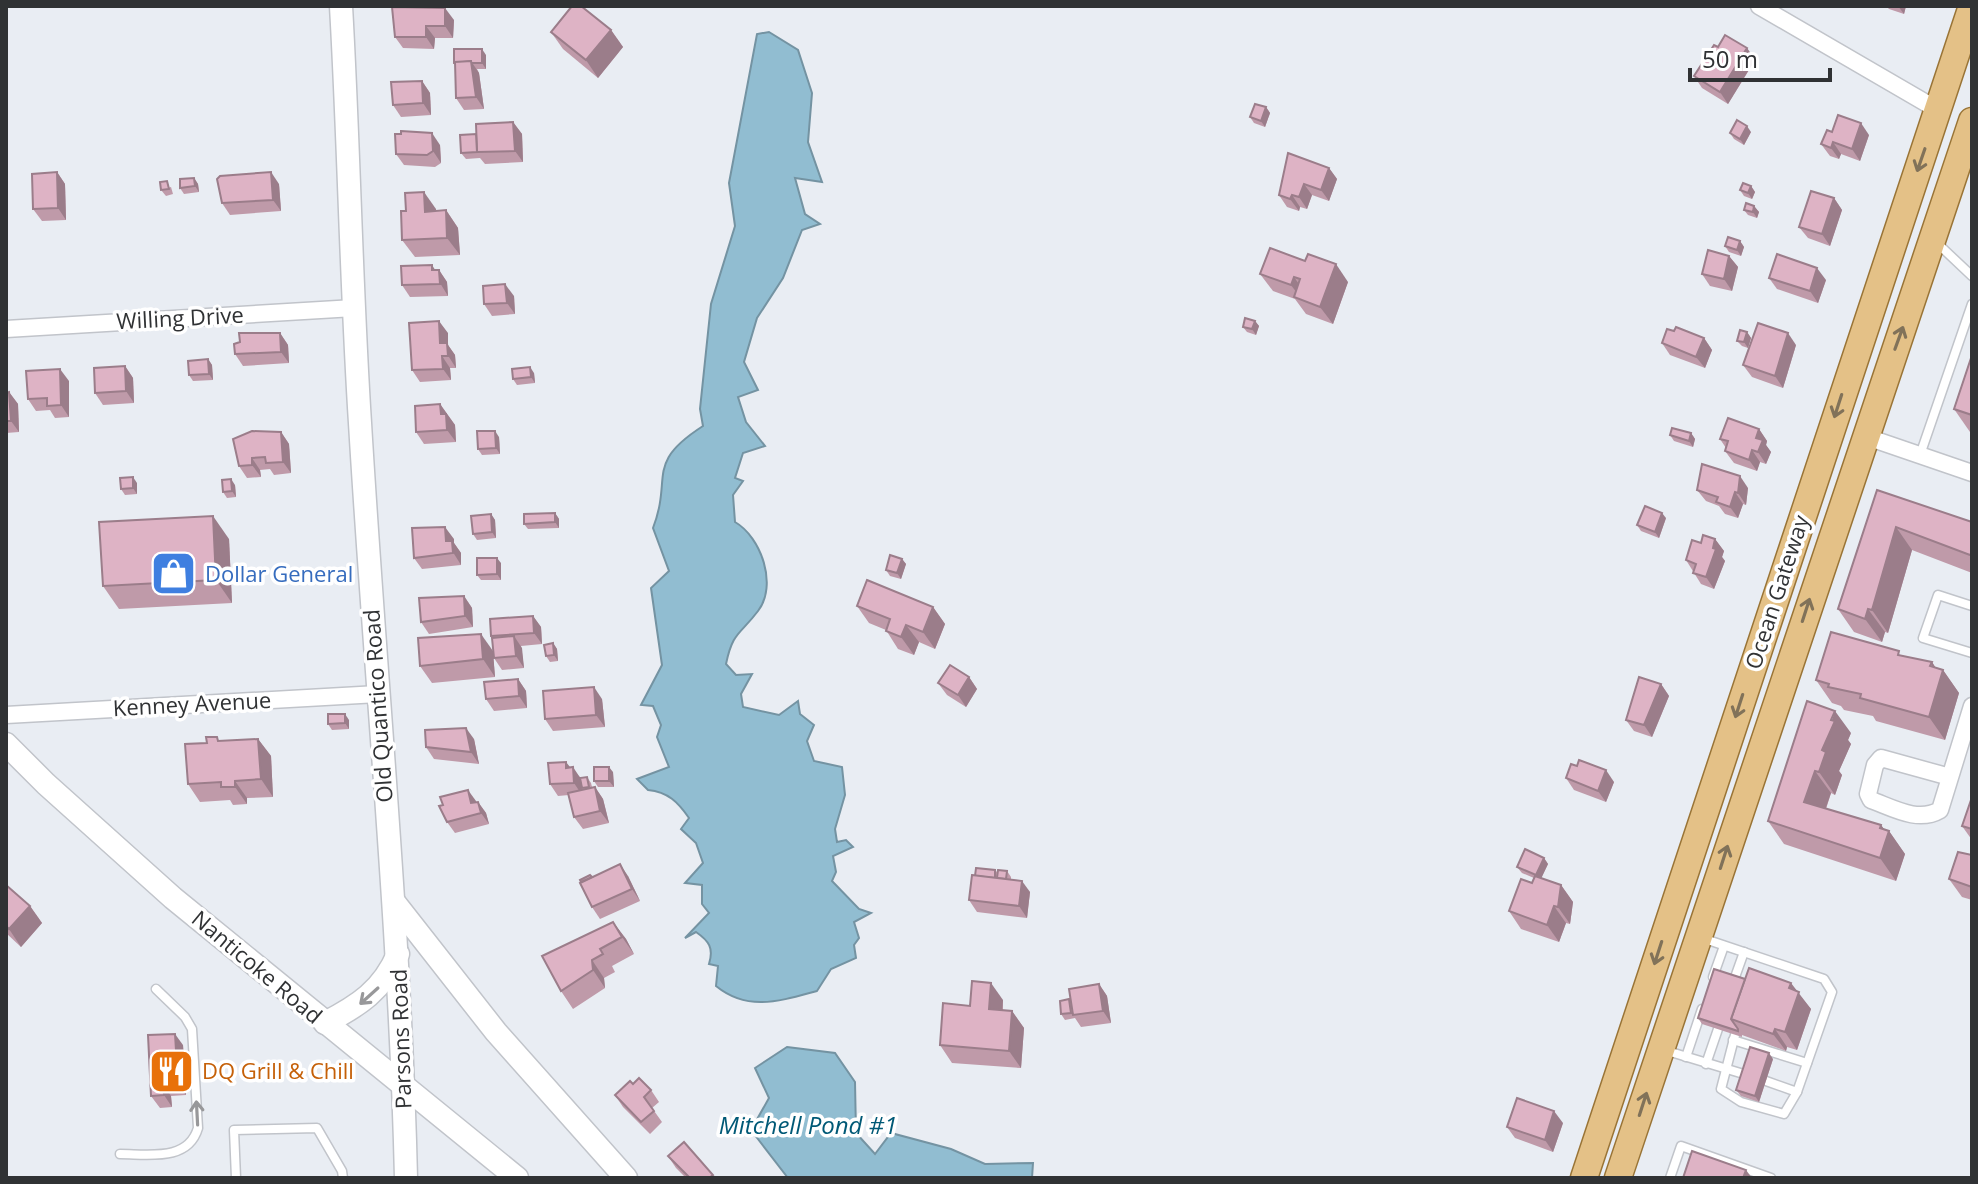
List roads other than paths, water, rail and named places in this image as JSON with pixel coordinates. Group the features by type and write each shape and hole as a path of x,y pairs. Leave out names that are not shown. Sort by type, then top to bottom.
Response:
{"main road":[{"name":"Ocean Gateway","path":"1584,1178 1972,6"},
{"name":"Ocean Gateway","path":"1624,1176 1661,1049 1972,121"}],"street":[{"name":"Old Quantico Road","path":"341,6 354,308 394,901"},
{"path":"1759,6 1938,110"},
{"name":"Willing Drive","path":"6,329 354,308"},
{"path":"1864,436 1972,473"},
{"name":"Kenney Avenue","path":"6,715 378,694"},
{"path":"1950,777 1881,758 1875,765 1868,794 1871,800 1919,816 1930,816 1940,810 1972,706"},
{"name":"Nanticoke Road","path":"6,744 162,888 517,1178"},
{"path":"394,901 496,1032 626,1178"},
{"name":"Parsons Road","path":"394,901 406,1178"},
{"path":"325,1023 374,993 390,975 398,953"}],"lane":[{"path":"1934,240 1972,276"},
{"path":"1920,455 1972,304"},
{"path":"1972,606 1938,595 1923,638 1972,653"},
{"path":"1698,937 1824,979 1832,992 1797,1092 1784,1114 1775,1114 1741,1102 1721,1089 1734,1037 1807,1063"},
{"path":"1710,987 1724,946"},
{"path":"1734,980 1744,952"},
{"path":"1756,972 1761,958"},
{"path":"120,1154 178,1152 192,1143 198,1128 192,1029 185,1017 156,989"},
{"path":"1686,1057 1705,1001"},
{"path":"1706,1064 1718,1029"},
{"path":"1661,1049 1747,1075"},
{"path":"1766,1081 1797,1092"},
{"path":"236,1178 234,1130 317,1128 343,1178"},
{"path":"1670,1178 1681,1146 1771,1178"}],"water":[{"path":"769,32 798,50 812,93 808,142 822,182 795,178 805,214 820,224 802,230 783,278 757,318 744,362 758,390 738,397 746,422 765,446 743,453 735,478 743,481 733,495 735,522 759,550 764,562 766,588 758,611 734,639 726,664 736,675 752,674 741,694 743,707 779,715 798,701 800,714 814,725 807,741 814,761 842,767 845,795 835,829 837,842 846,840 853,847 833,856 836,872 832,881 859,909 871,913 854,922 859,938 854,945 856,958 831,969 817,991 752,1002 728,994 716,986 718,966 709,964 711,949 707,942 696,932 685,938 709,913 702,904 702,885 685,883 703,863 696,843 681,829 689,818 685,812 672,799 648,790 637,779 669,767 657,737 661,725 653,706 641,705 662,665 651,588 669,571 653,528 667,461 685,439 703,426 700,409 711,304 735,226 729,183 757,34"},
{"name":"Mitchell Pond #1","path":"787,1047 835,1053 855,1082 856,1133 875,1154 891,1133 951,1149 985,1164 1033,1163 1032,1178 788,1178 751,1130 769,1098 755,1068"}],"place":[{"name":"Dollar General","path":"174,574"},
{"name":"DQ Grill & Chill","path":"171,1071"}]}
